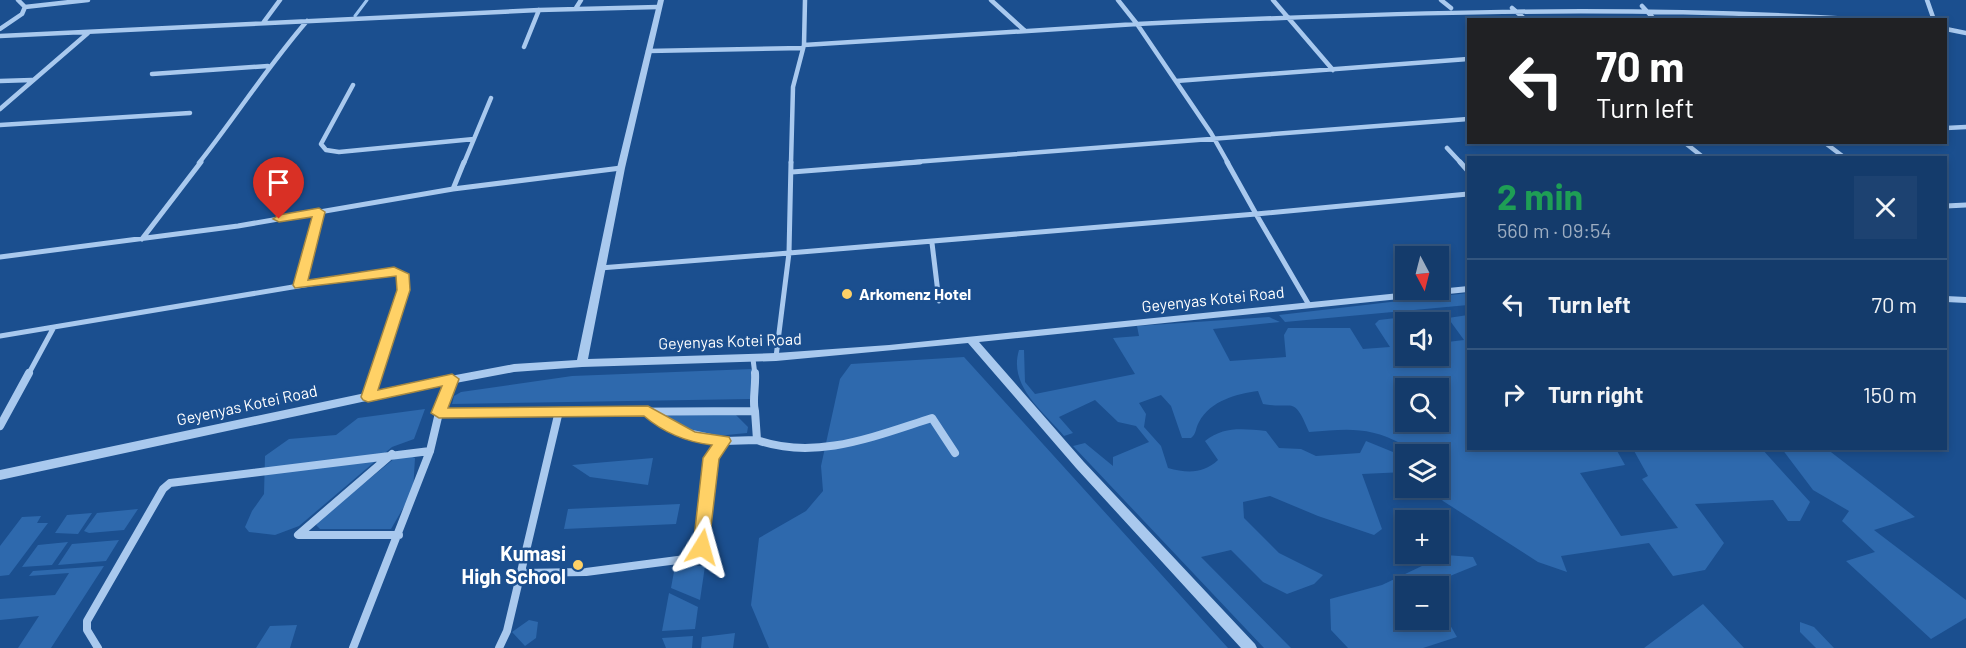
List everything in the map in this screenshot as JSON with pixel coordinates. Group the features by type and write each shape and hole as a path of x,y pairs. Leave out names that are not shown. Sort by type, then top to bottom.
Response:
{"street":[{"path":"18,0 25,8"},
{"path":"25,8 88,0"},
{"path":"263,23 280,0"},
{"path":"576,8 581,0"},
{"path":"776,357 789,254 793,87 803,47 805,0"},
{"path":"991,0 1025,31"},
{"path":"1118,0 1137,24 1214,138 1309,305"},
{"path":"1273,0 1333,70"},
{"path":"1441,0 1450,8"},
{"path":"1925,0 1933,18"},
{"path":"0,36 659,3 599,268 582,363"},
{"path":"648,51 803,47 1137,24 1450,8 1642,6 1747,10 1844,18"},
{"path":"1642,6 1653,18"},
{"path":"0,29 22,14 25,8"},
{"path":"1512,8 1524,18"},
{"path":"524,47 539,10"},
{"path":"142,239 243,106 268,66 308,21"},
{"path":"1947,29 1966,33"},
{"path":"0,109 89,33"},
{"path":"1176,81 1467,59"},
{"path":"152,74 268,66"},
{"path":"0,81 32,80"},
{"path":"352,85 321,144 326,150 339,152 474,139"},
{"path":"453,189 490,98"},
{"path":"0,125 190,113"},
{"path":"792,172 1467,118"},
{"path":"1947,128 1966,127"},
{"path":"1686,144 1702,156"},
{"path":"1827,144 1842,156"},
{"path":"1447,148 1467,170"},
{"path":"0,257 142,239 453,189 621,168"},
{"path":"599,268 932,243 1467,194"},
{"path":"1947,206 1966,205"},
{"path":"300,285 319,212"},
{"path":"932,243 939,301"},
{"path":"0,336 394,270 402,274 403,290 368,397"},
{"name":"Geyenyas Kotei Road","path":"0,475 452,379 514,368 582,363 753,359 972,340 1467,289"},
{"path":"1947,299 1966,300"},
{"path":"0,426 54,327"},
{"path":"972,340 1080,465 1250,648"},
{"path":"753,359 757,391 753,404 757,440"},
{"path":"353,648 430,451 439,413 452,379"},
{"path":"499,648 507,632 559,411"},
{"path":"648,411 661,422 692,437 724,441 757,440 791,450 822,447 932,418 955,453"},
{"path":"439,413 755,411"},
{"path":"520,573 586,572 693,558 702,547 711,458 724,441"},
{"path":"98,648 87,630 87,621 163,489 170,483 430,451"},
{"path":"392,454 298,535 399,535"}],"shaded area":[{"path":"1467,293 1467,305 1285,322 1279,315 1408,300 1449,300 1449,295"},
{"path":"1467,315 1467,450 1617,450 1625,465 1580,473 1621,536 1678,528 1642,479 1648,476 1634,450 1763,450 1810,502 1800,521 1788,521 1773,500 1695,504 1724,543 1705,570 1673,576 1649,543 1561,556 1567,572 1538,562 1440,498 1449,498 1449,444 1402,444 1378,434 1357,430 1309,432 1296,408 1263,404 1258,391 1233,396 1217,403 1204,414 1191,438 1182,438 1171,406 1161,395 1139,403 1146,414 1144,427 1161,446 1168,468 1182,471 1201,470 1212,465 1218,460 1205,441 1219,433 1234,430 1266,431 1279,448 1301,449 1316,456 1360,453 1366,441 1395,452 1395,472 1362,474 1382,529 1374,535 1318,516 1270,496 1243,502 1244,518 1279,553 1323,575 1314,584 1287,594 1263,582 1231,550 1201,557 1291,648 1264,648 1073,446 1085,443 1113,466 1113,457 1149,442 1136,426 1118,422 1095,400 1059,417 1073,433 1064,436 1030,397 1018,375 1017,363 1019,350 1024,350 1025,382 1035,394 1135,374 1113,338 1139,336 1137,326 1269,317 1280,322 1213,329 1230,361 1286,357 1284,335 1288,328 1350,328 1363,349 1390,347 1375,324 1379,320 1395,318 1395,366 1449,366 1449,342 1464,340 1449,318"},
{"path":"964,357 1228,648 769,648 751,605 759,538 806,511 823,491 821,466 840,379 851,364"},
{"path":"752,369 750,399 452,404 454,396 461,392 572,376"},
{"path":"425,409 414,439 392,447 299,526 275,535 249,532 245,527 252,511 264,494 265,456 289,439 336,435 358,418"},
{"path":"735,414 748,427 747,433 706,437 668,423 658,416"},
{"path":"1783,450 1828,450 1915,517 1874,530 1966,600 1966,618 1931,639 1846,561 1875,552 1842,521 1849,511 1813,490"},
{"path":"410,456 415,458 413,491 391,529 320,529 316,525 320,519 395,458"},
{"path":"653,458 648,485 590,477 572,465"},
{"path":"680,504 676,524 564,529 568,509"},
{"path":"138,509 124,530 89,533 84,531 97,513"},
{"path":"92,513 78,534 55,533 67,515"},
{"path":"41,516 37,523 48,523 9,575 0,576 0,546 22,517"},
{"path":"119,540 106,561 58,565 72,544"},
{"path":"68,542 52,565 22,567 38,545"},
{"path":"1449,555 1473,557 1477,565 1449,576 1401,576 1426,564 1449,564"},
{"path":"104,566 51,648 18,648 39,616 0,620 0,599 55,595 69,573 29,576 33,571"},
{"path":"675,566 705,566 700,600 671,588"},
{"path":"1395,579 1395,630 1449,630 1449,623 1457,637 1423,648 1348,648 1331,630 1330,599 1382,585"},
{"path":"669,593 698,607 695,629 662,631"},
{"path":"1703,604 1744,648 1644,648"},
{"path":"529,620 538,622 536,638 525,646 512,632"},
{"path":"1800,622 1814,627 1834,648 1816,648 1800,632"},
{"path":"297,625 290,648 256,648 270,626"},
{"path":"735,633 733,648 701,648 702,637"},
{"path":"693,636 692,648 666,648 662,638"}],"waterway":[{"path":"355,16 367,0"}],"place":[{"name":"Arkomenz Hotel","path":"847,294"},
{"name":"Kumasi High School","path":"578,565"}],"route":[{"path":"279,219 319,212 300,285 394,270 402,274 403,290 368,397 452,379 439,413 648,411 661,422 692,437 724,441 711,458 702,547"}]}
